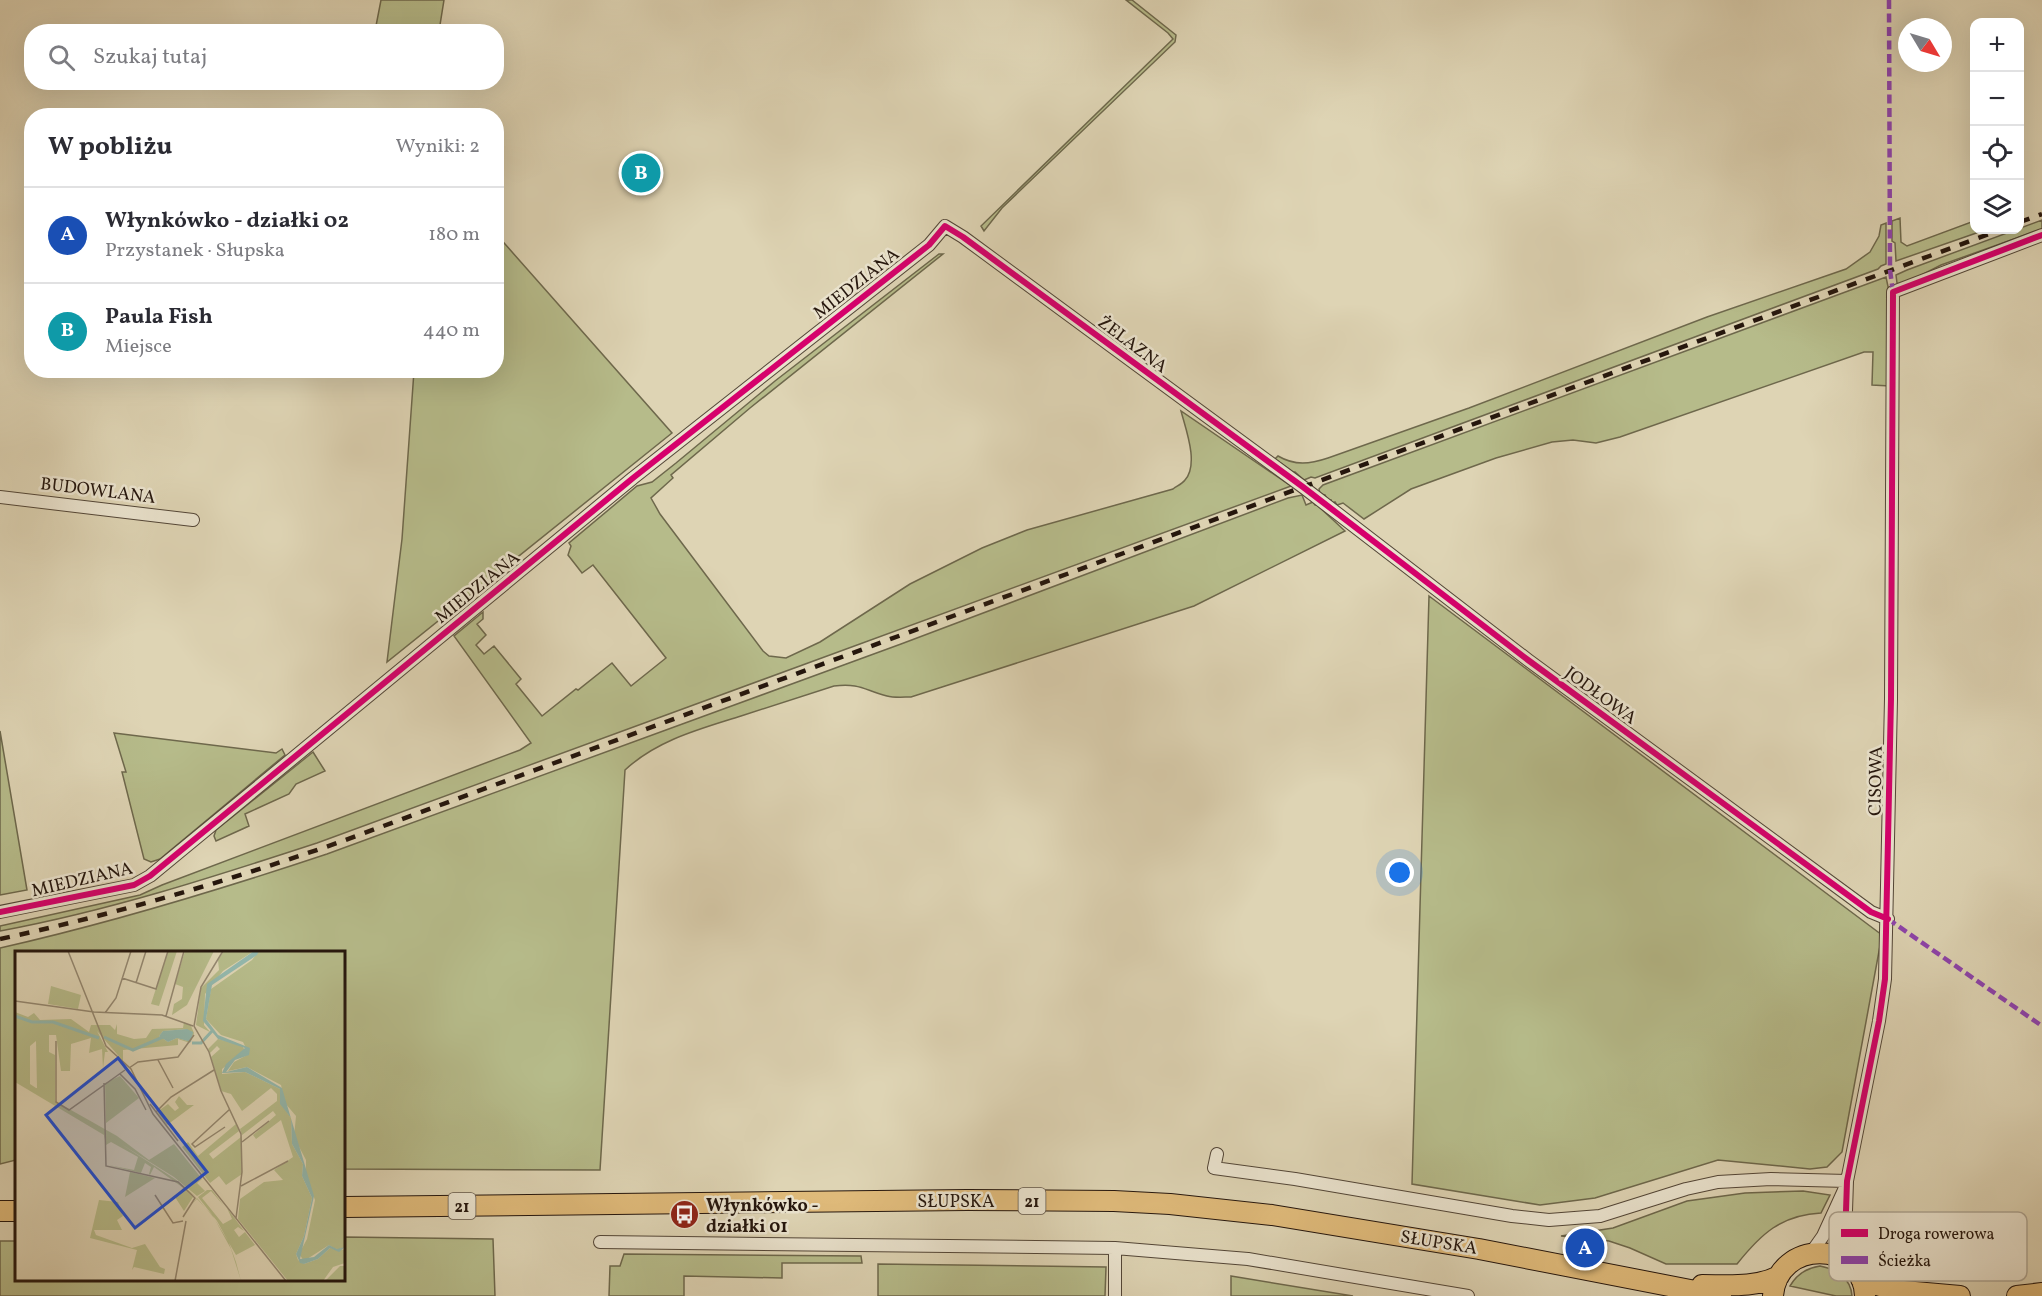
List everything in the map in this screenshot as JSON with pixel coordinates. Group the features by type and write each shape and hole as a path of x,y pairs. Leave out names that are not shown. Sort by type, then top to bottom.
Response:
{"main road":[{"name":"SŁUPSKA","path":"345,1207 967,1200 1114,1201 1170,1204 1296,1219 1479,1249 1721,1296"},
{"path":"0,1211 15,1210"},
{"name":"21","path":"1779,1276 1794,1260 1811,1253"},
{"path":"1811,1253 1829,1254"},
{"path":"1773,1296 1779,1276"},
{"name":"SŁUPSKA","path":"1669,1285 1746,1285 1767,1282 1779,1276"},
{"path":"1862,1281 1892,1290 1960,1296"},
{"path":"2017,1296 2042,1293"}],"street":[{"name":"ŻELAZNA","path":"945,226 1303,487"},
{"name":"MIEDZIANA","path":"0,912 134,885 150,876 624,486 929,245 945,226"},
{"name":"CISOWA","path":"1846,1212 1848,1181 1880,1021 1885,980 1888,919 1893,292 2042,235"},
{"name":"JODŁOWA","path":"1303,487 1547,674 1871,912 1888,919"},
{"name":"BUDOWLANA","path":"0,496 193,520"},
{"path":"1217,1154 1214,1168 1549,1220 1600,1216 1686,1189 1718,1182 1771,1179 1848,1181"},
{"name":"CISOWA","path":"1834,1212 1848,1181"},
{"name":"CISOWA","path":"1811,1253 1829,1223"},
{"path":"600,1242 1115,1248 1248,1259 1468,1296"},
{"path":"1115,1248 1115,1296"}],"green space":[{"path":"381,0 444,0 440,24 376,24"},
{"path":"1126,0 1132,0 1176,35 1175,42 1002,208 984,231 981,226 1173,39"},
{"path":"1900,218 1901,242 1907,246 1970,222 1970,234 1974,234 1896,261 1895,243 1892,241 1892,221"},
{"path":"2042,220 2042,229 1941,265 1902,285 1897,283 1896,275 1907,270 2004,234 2024,234 2024,227"},
{"path":"1886,223 1886,264 1878,269 1315,478 1304,480 1275,459 1278,456 1303,463 1328,458 1469,408 1707,317 1846,269 1870,252 1879,236 1881,225"},
{"path":"504,243 672,433 387,662 402,539 414,378 504,378"},
{"path":"939,254 943,254 750,408 671,475 673,478 651,498 660,514 769,656 786,658 820,642 910,584 982,548 1027,530 1173,489 1185,480 1191,465 1190,447 1181,411 1291,486 317,843 199,881 120,903 0,931 0,926 140,895 520,750 531,743 454,636 483,612 483,619 477,624 486,635 476,645 484,654 494,646 521,679 516,684 542,716 612,663 631,686 666,658 593,565 582,573 568,555 571,546 569,543 637,486 652,482 775,381"},
{"path":"1886,277 1890,296 1890,386 1872,385 1873,352 1864,352 1620,437 1596,443 1573,440 1552,442 1496,458 1411,489 1364,519 1343,503 1337,505 1331,500 1328,501 1325,495 1320,494 1319,489 1323,485"},
{"path":"1302,495 1306,505 1313,502 1345,531 1194,606 911,697 890,697 856,686 834,686 665,743 625,770 600,1170 345,1169 345,951 15,951 15,1160 0,1164 0,948 165,905 327,854 901,644 1288,498"},
{"path":"1429,596 1882,935 1842,1152 1827,1167 1810,1169 1718,1160 1595,1198 1540,1205 1412,1184"},
{"path":"0,731 27,890 0,895"},
{"path":"114,733 276,753 282,749 285,755 160,859 151,862 144,859 122,772 126,772"},
{"path":"313,752 325,771 296,784 289,794 245,814 249,826 216,841 214,836 216,830"},
{"path":"1803,1191 1830,1195 1821,1213 1794,1218 1773,1228 1737,1264 1666,1264 1609,1241 1561,1236 1613,1228 1687,1201 1745,1193"},
{"path":"345,1237 493,1239 495,1296 0,1296 0,1241 15,1241 15,1281 345,1281"},
{"path":"624,1254 861,1256 862,1263 782,1263 782,1278 684,1276 684,1296 609,1296 610,1266 620,1266"},
{"path":"878,1264 1106,1267 1105,1296 878,1296"},
{"path":"1820,1266 1829,1268 1829,1281 1847,1281 1852,1296 1836,1296 1790,1286 1802,1272"},
{"path":"1231,1276 1353,1296 1231,1296"}],"railway":[{"path":"2024,221 2042,214"},
{"path":"0,939 172,896 340,842 1989,234"}],"marked path":[{"path":"1889,0 1890,270 1893,292"},
{"path":"1888,919 2042,1026"}],"cycle path":[{"path":"0,912 134,885 150,876 633,478 929,245 945,226 1303,487 1528,660 1871,912 1888,919"},
{"path":"1846,1212 1847,1181 1879,1021 1885,979 1891,699 1893,292 2042,235"}],"place":[{"name":"Paula Fish","path":"641,173"},
{"name":"Włynkówko - działki 01","path":"685,1215"},
{"name":"Włynkówko - działki 02","path":"1585,1248"}]}
